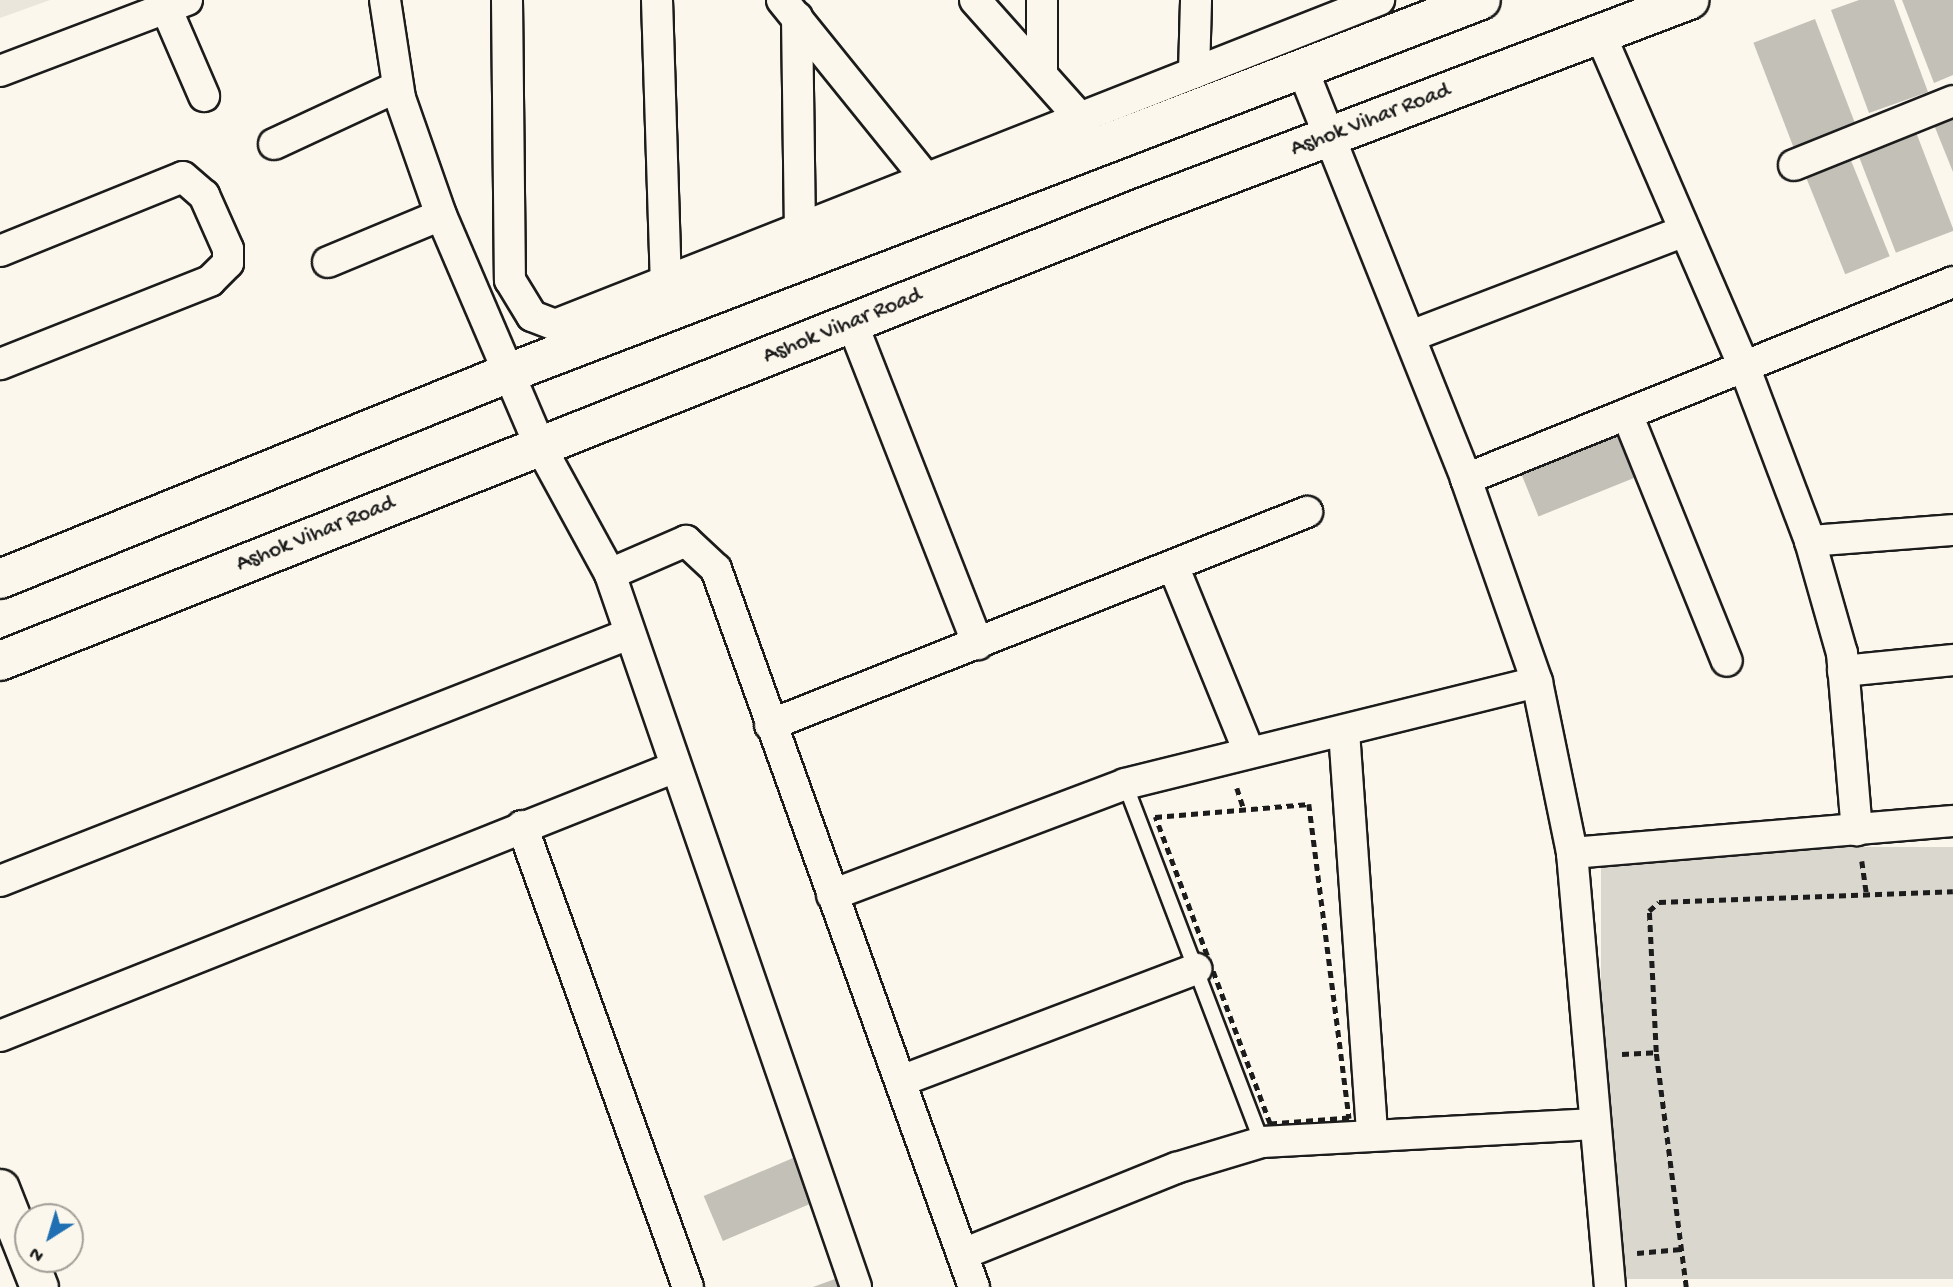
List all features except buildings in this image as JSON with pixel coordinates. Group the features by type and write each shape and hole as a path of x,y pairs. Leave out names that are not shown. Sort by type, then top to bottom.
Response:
{"main road":[{"path":"0,579 506,374 1481,0"},
{"name":"Ashok Vihar Road","path":"0,661 852,323 1333,135 1689,0"}],"street":[{"path":"385,0 397,88 442,215 506,374 540,446 610,574 673,768 856,1287"},
{"path":"507,0 508,250 514,293 532,316 555,325 1194,73 1328,8 1379,0"},
{"path":"657,0 666,281"},
{"path":"975,0 1042,71 1080,118"},
{"path":"1042,0 1042,71"},
{"path":"1194,73 1196,0"},
{"path":"0,71 176,4 204,96"},
{"path":"790,9 800,228"},
{"path":"790,9 925,177"},
{"path":"1600,34 1744,366 1810,541 1843,671 1857,830"},
{"path":"1302,68 1333,135 1466,479 1537,682 1572,853 1610,1287"},
{"path":"274,144 397,88"},
{"path":"1794,165 1953,101"},
{"path":"0,251 183,177 204,195 228,249 228,263 210,281 0,364"},
{"path":"328,262 442,215"},
{"path":"1411,336 1685,230"},
{"path":"1466,479 1953,282"},
{"path":"852,323 978,644"},
{"path":"1627,414 1727,661"},
{"path":"770,724 1174,568 1307,512"},
{"path":"1810,541 1953,530"},
{"path":"610,574 665,547 686,541 702,550 716,569 974,1287"},
{"path":"1174,568 1249,752"},
{"path":"0,881 629,634"},
{"path":"1843,671 1953,660"},
{"path":"832,895 1125,785 1537,682"},
{"path":"1344,731 1372,1132"},
{"path":"0,1036 673,768"},
{"path":"1572,853 1953,821"},
{"path":"522,826 688,1287"},
{"path":"901,1081 1196,969"},
{"path":"963,1254 1176,1168 1262,1142 1372,1132 1595,1124"},
{"path":"1,1195 39,1287"}],"lane":[{"path":"1125,785 1262,1142"}],"path":[{"path":"1309,804 1349,1118 1270,1124 1155,817 1242,807 1309,804"},
{"path":"1686,1287 1656,1052 1648,911 1659,902 1953,891"},
{"path":"1607,1257 1681,1248"}],"shaded area":[{"path":"0,0 50,0 0,18"},
{"path":"1601,847 1953,847 1953,1279 1601,1279"}]}
